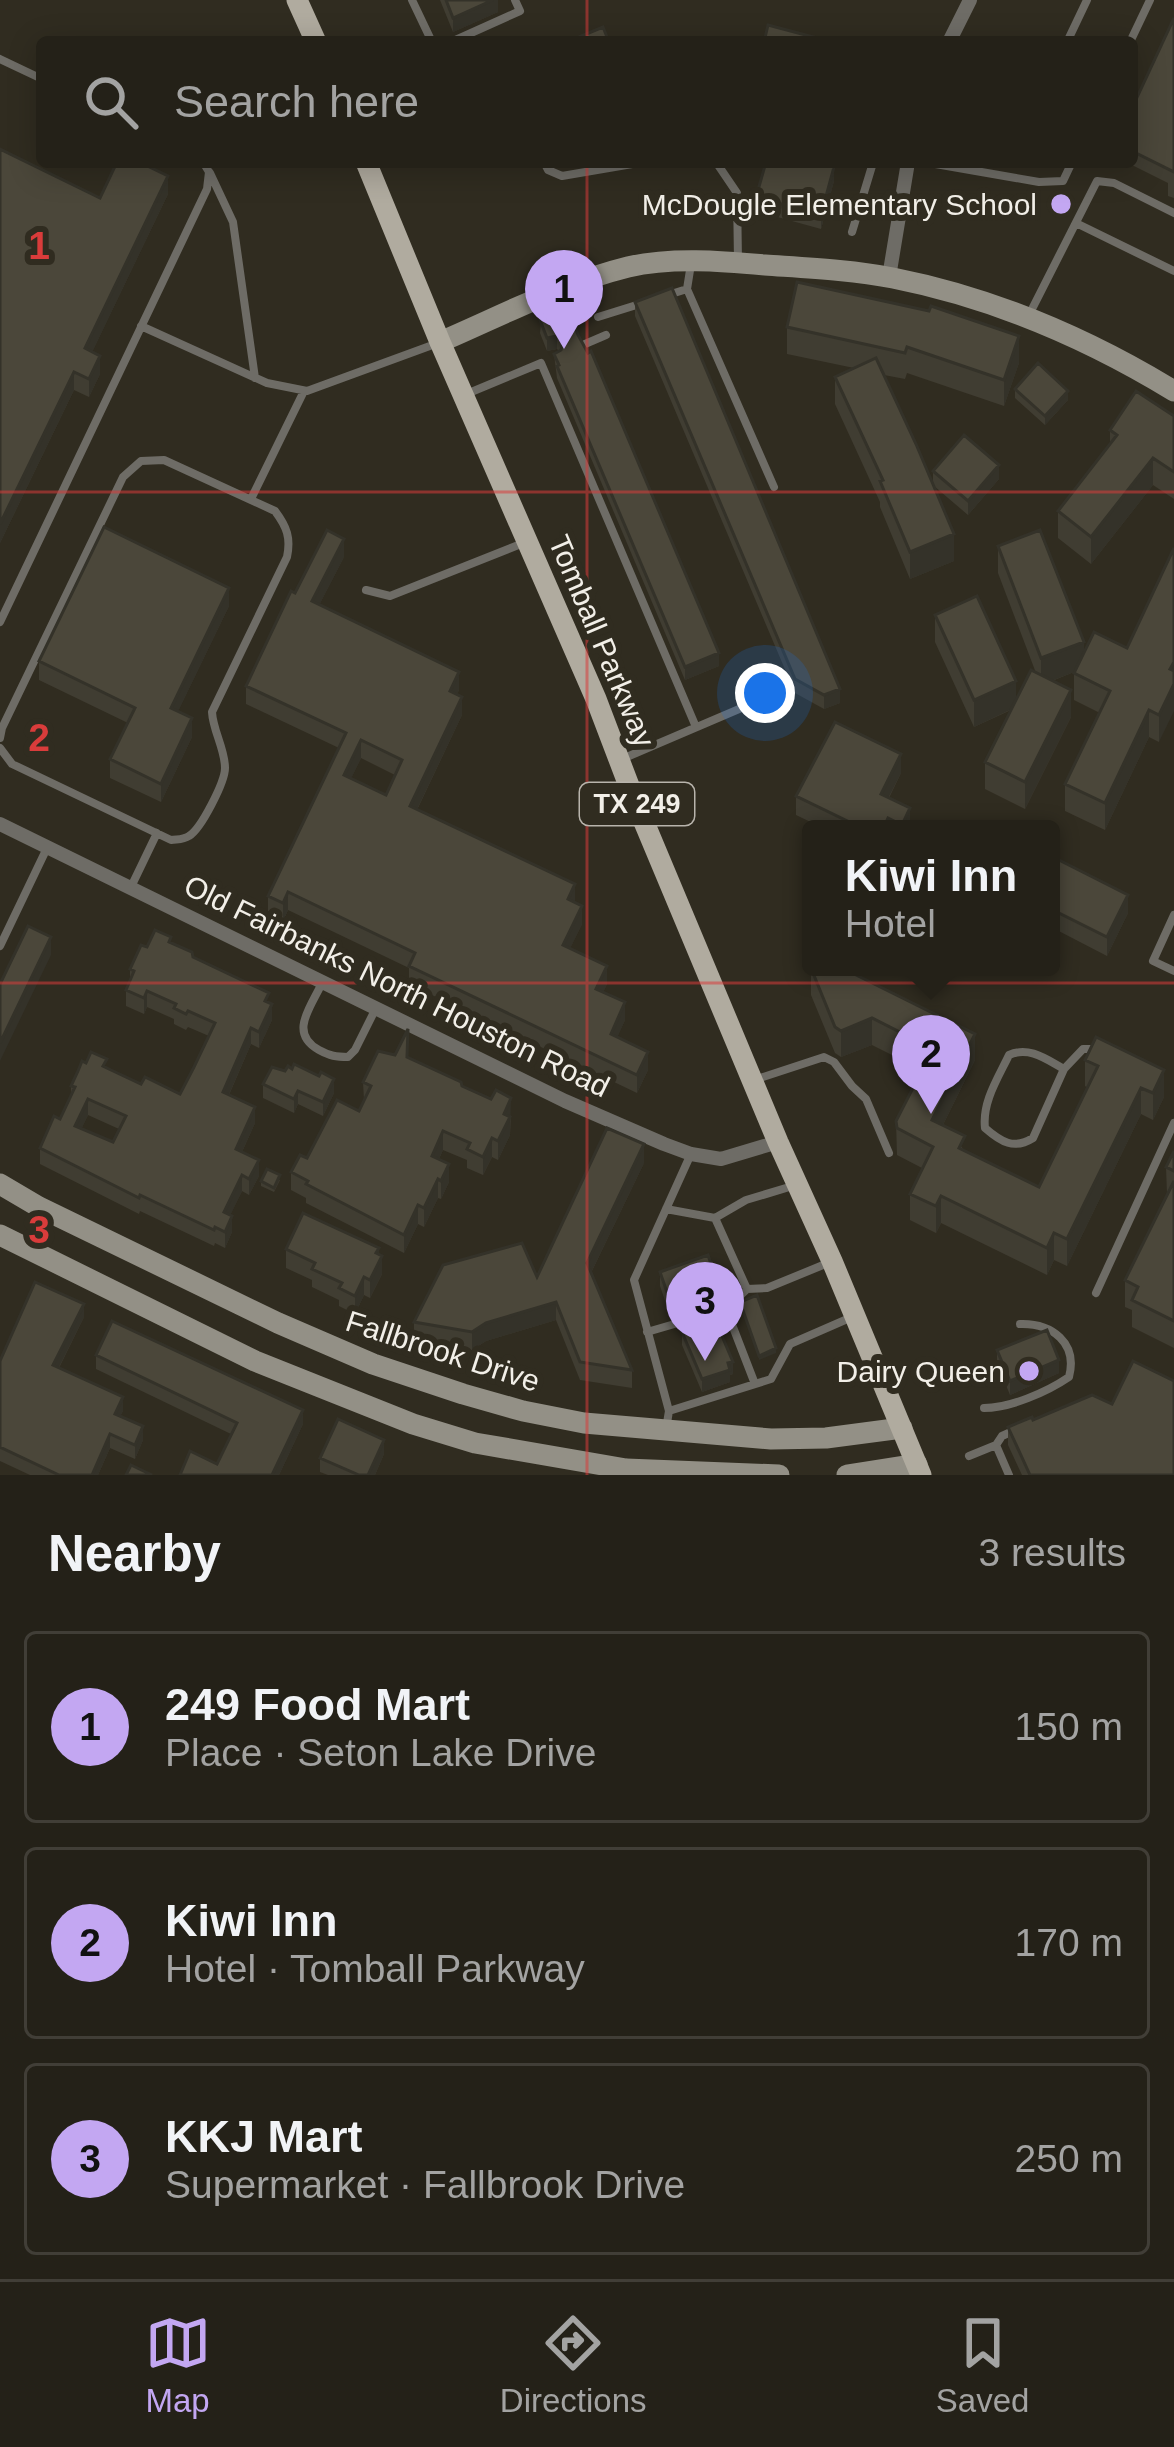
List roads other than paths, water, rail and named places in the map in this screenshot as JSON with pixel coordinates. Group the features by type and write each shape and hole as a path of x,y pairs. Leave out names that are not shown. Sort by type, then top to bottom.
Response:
{"main road":[{"path":"297,0 313,36"},
{"name":"Tomball Parkway","path":"368,168 919,1470"},
{"path":"440,342 582,280 632,266 738,263 890,277 962,294 1029,317 1119,358 1174,391"},
{"name":"Fallbrook Drive","path":"0,1184 278,1323 463,1394 584,1423 668,1421 771,1439 826,1438 902,1428"},
{"path":"0,1235 255,1361 413,1424 544,1461 665,1473 779,1475"},
{"path":"255,1361 278,1323"},
{"path":"540,1414 544,1461"},
{"path":"847,1475 919,1470"}],"street":[{"path":"952,36 970,0"},
{"path":"890,277 907,168"},
{"name":"Old Fairbanks North Houston Road","path":"0,824 565,1100 691,1154 722,1159 778,1142"}],"lane":[{"path":"412,0 429,36"},
{"path":"464,36 520,11 515,0"},
{"path":"1070,36 1087,0"},
{"path":"1133,36 1150,0"},
{"path":"0,59 36,76"},
{"path":"207,168 233,222 255,378"},
{"path":"547,168 562,176 609,168"},
{"path":"721,168 737,193 738,263"},
{"path":"852,232 871,168"},
{"path":"958,168 1039,182 1063,181 1069,168"},
{"path":"1003,176 1006,168"},
{"path":"0,622 207,189 209,172"},
{"path":"1029,317 1097,181 1114,183 1174,213"},
{"path":"1076,223 1174,271"},
{"path":"691,261 687,289 774,487"},
{"path":"598,317 687,289"},
{"path":"141,326 255,378 304,391 440,342"},
{"path":"585,344 606,335"},
{"path":"463,396 555,357"},
{"path":"541,363 696,728"},
{"path":"251,499 304,391"},
{"path":"0,738 124,477 141,461 164,460 251,499 275,512 285,524 290,543 287,557 212,712 226,765 224,778 199,827 187,839 171,840 13,764 0,748"},
{"path":"366,590 390,596 527,541"},
{"path":"620,760 764,698"},
{"path":"131,887 157,833"},
{"path":"0,946 47,847"},
{"path":"1174,916 1153,961 1174,971"},
{"path":"323,981 302,1035 308,1044 334,1058 348,1057 356,1050 376,1008"},
{"path":"1064,1069 1026,1052 1009,1055 983,1114 985,1128 1010,1144 1022,1145 1033,1138 1064,1069 1084,1049 1105,1052"},
{"path":"752,1081 828,1058 866,1099 890,1153"},
{"path":"1096,1293 1174,1124"},
{"path":"691,1154 634,1280 668,1421 771,1379 790,1344 855,1316"},
{"path":"666,1209 715,1218 746,1200 796,1185"},
{"path":"715,1218 747,1289"},
{"path":"647,1332 726,1309 747,1289 767,1288 832,1261"},
{"path":"726,1309 755,1384"},
{"path":"984,1408 997,1408 1069,1377 1068,1348 1058,1333 1036,1323 1020,1324"},
{"path":"969,1456 1020,1428"},
{"path":"996,1445 1009,1475"}],"place":[{"name":"McDougle Elementary School","path":"1061,204"},
{"name":"249 Food Mart","path":"564,349"},
{"name":"Kiwi Inn","path":"931,1114"},
{"name":"KKJ Mart","path":"705,1361"},
{"name":"Dairy Queen","path":"1029,1371"}]}
